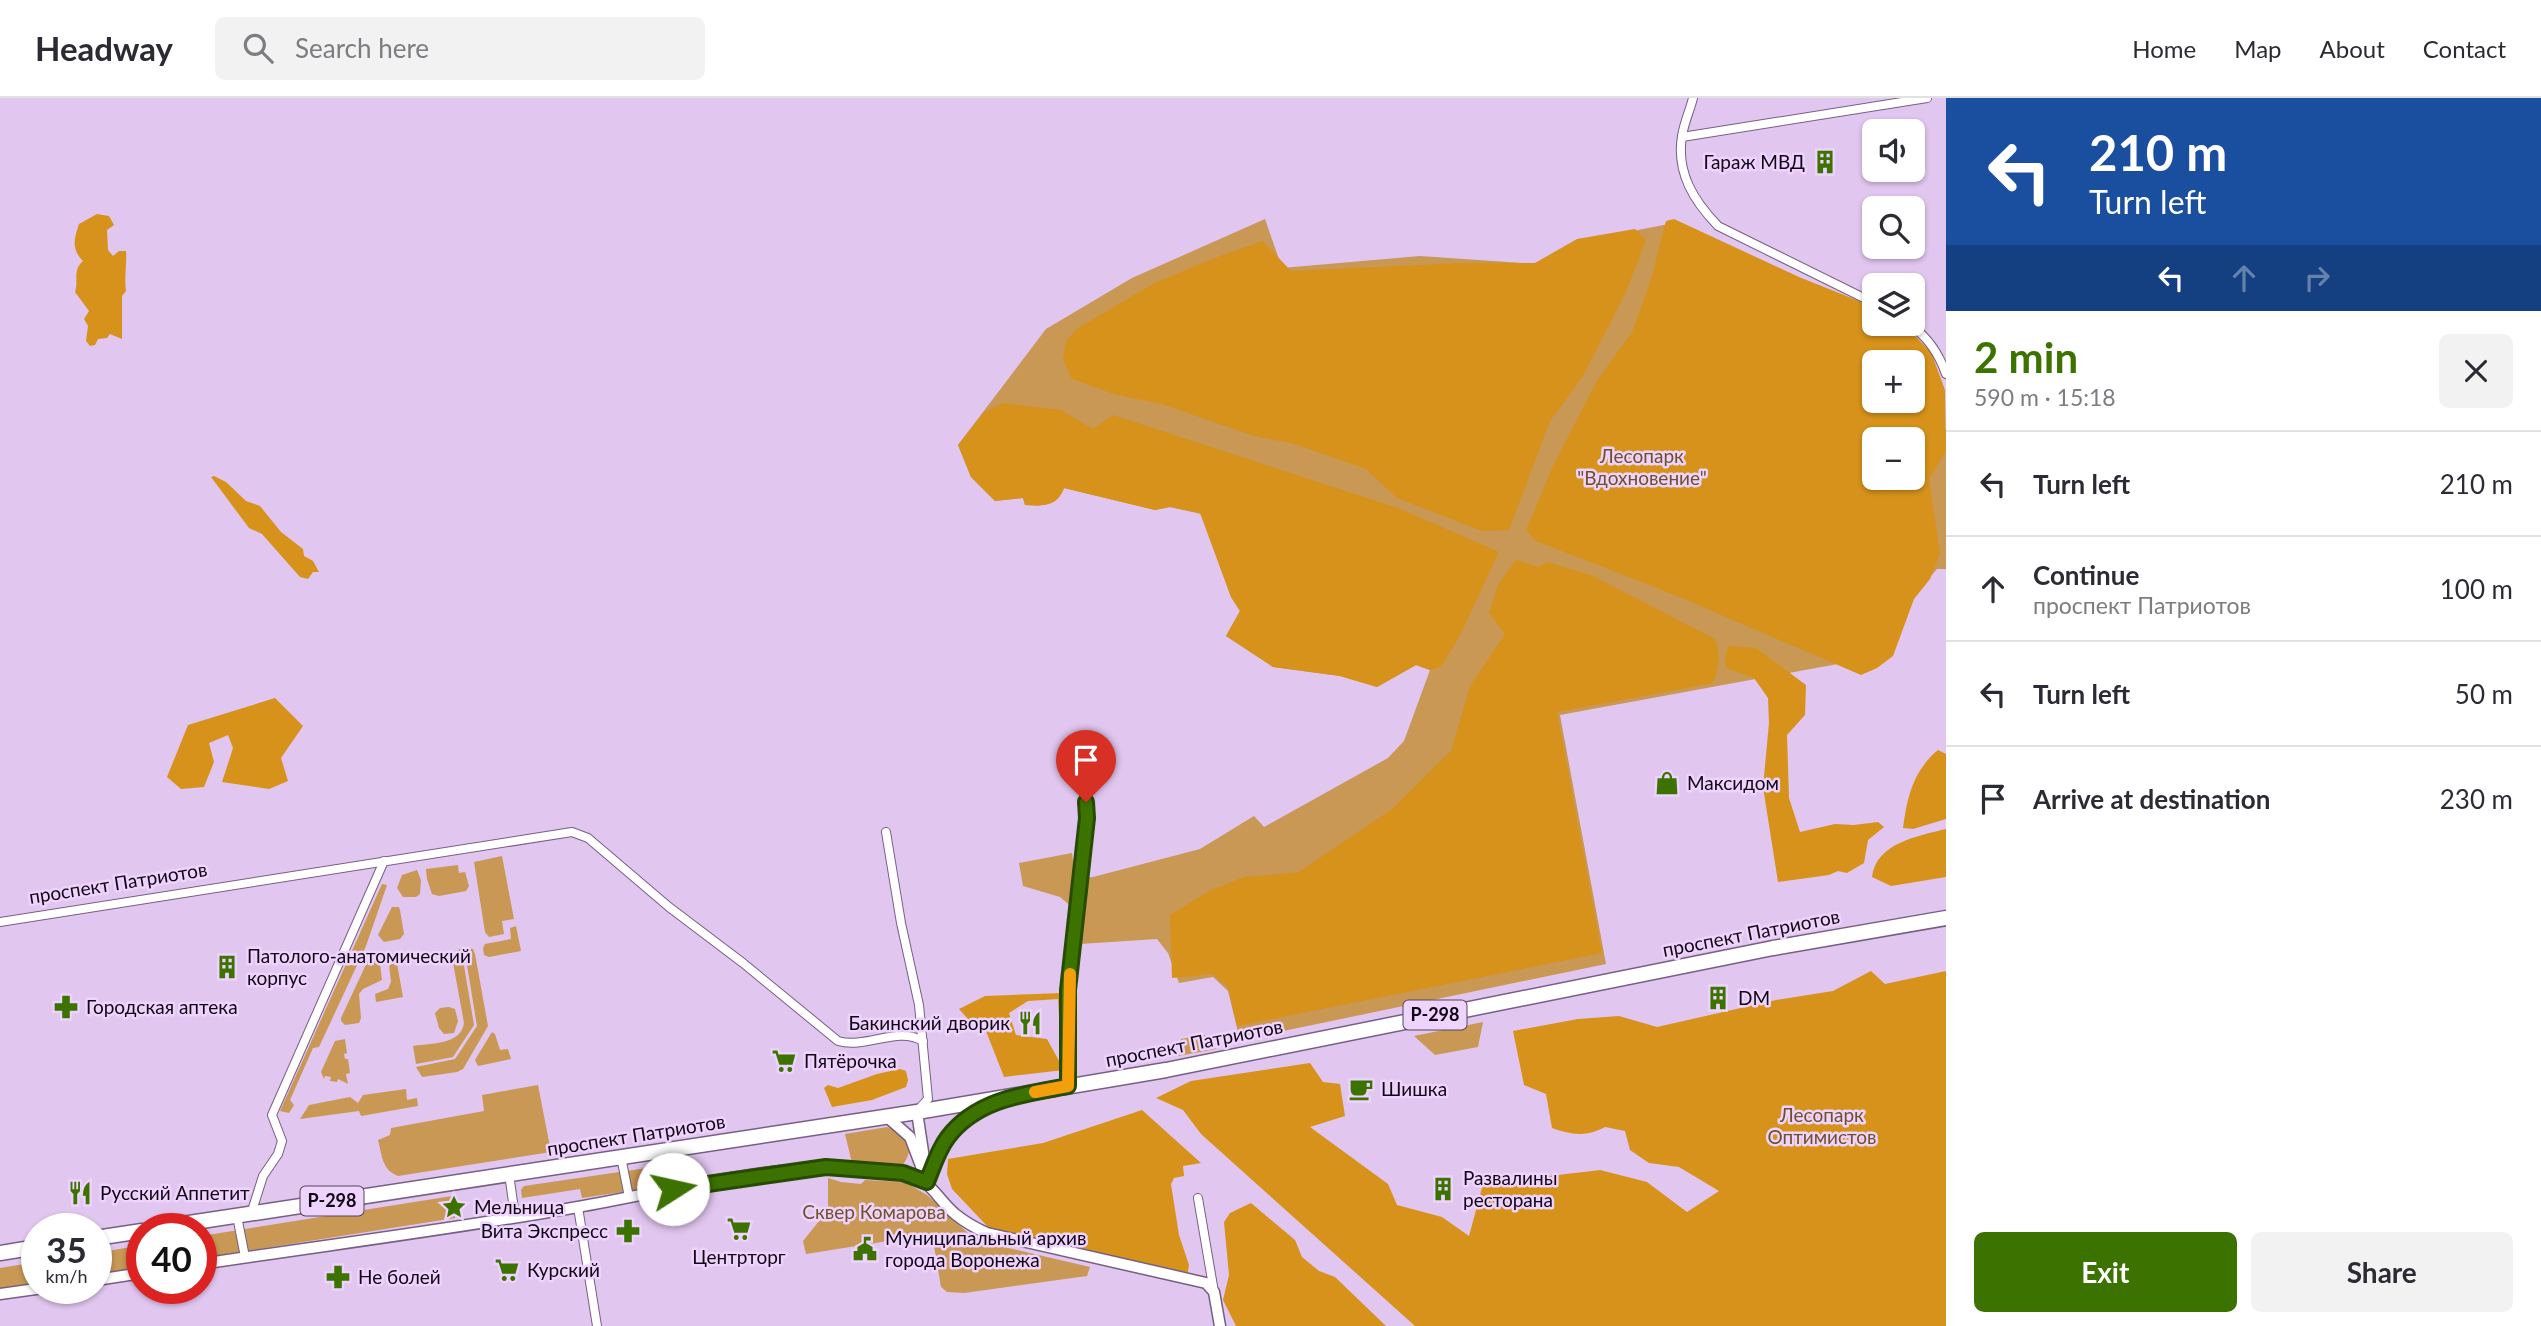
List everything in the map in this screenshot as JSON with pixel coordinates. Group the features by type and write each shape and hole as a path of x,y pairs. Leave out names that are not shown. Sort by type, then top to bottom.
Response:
{"highway":[{"name":"проспект Патриотов","path":"217,1219 917,1112 1166,1070 1773,948 1946,918"},
{"path":"1,1252 21,1249"}],"street":[{"path":"1693,98 1682,137 1685,180 1704,211 1718,226 1862,297"},
{"path":"1682,137 1927,98"},
{"path":"1924,336 1933,347 1946,374"},
{"path":"1068,1086 1068,990 1087,818 1085,786"},
{"name":"проспект Патриотов","path":"0,922 572,832 589,838 669,907 838,1041 851,1045 911,1034 923,1041"},
{"path":"886,832 923,1041 928,1099 917,1112 927,1182"},
{"path":"245,1257 244,1215 263,1176 278,1154 282,1141 272,1115 384,861"},
{"path":"927,1182 949,1135 1006,1097"},
{"path":"886,1116 909,1137 927,1182 955,1214 987,1233 1201,1281 1214,1292"},
{"path":"656,1151 699,1184"},
{"path":"621,1157 629,1197"},
{"path":"217,1261 578,1207 699,1184 826,1167 903,1173 927,1182"},
{"path":"509,1174 515,1216"},
{"path":"1198,1198 1220,1326"},
{"path":"578,1207 597,1326"},
{"path":"0,1294 21,1291"}],"green space":[{"path":"97,214 109,216 114,225 107,230 108,250 113,256 119,251 126,251 126,291 122,296 122,339 110,334 90,346 86,341 88,326 84,319 89,311 75,292 77,272 83,261 75,244 79,224"},
{"name":"Лесопарк \"Вдохновение\"","path":"1265,219 1282,268 1420,256 1535,264 1577,242 1679,222 1862,318 1862,336 1911,336 1916,350 1862,350 1862,413 1925,413 1925,374 1946,431 1946,569 1937,569 1911,599 1892,654 1560,715 1606,964 1240,1040 1228,991 1213,977 1179,983 1168,953 1157,939 1080,944 1080,914 1060,897 1023,886 1019,863 1072,853 1075,878 1093,877 1200,849 1254,816 1264,827 1388,758 1404,741 1430,670 1416,665 1377,687 1340,676 1273,667 1226,636 1240,611 1231,597 1201,514 1170,507 1155,510 1064,488 1057,499 1043,505 1025,505 1023,498 995,501 971,477 958,445 1046,329 1132,278"},
{"path":"1674,219 1799,277 1862,302 1862,336 1915,336 1931,352 1945,390 1946,451 1929,479 1940,553 1930,579 1914,599 1893,656 1877,668 1861,675 1675,595 1536,541 1526,530 1554,464 1597,381 1632,332 1651,280 1666,221"},
{"path":"1635,229 1646,240 1625,294 1583,376 1550,421 1509,530 1482,531 1397,498 1366,469 1295,444 1254,436 1162,404 1117,395 1072,379 1063,359 1066,341 1078,328 1155,283 1263,241 1291,271 1460,263 1535,263 1577,239"},
{"path":"1002,403 1061,410 1093,429 1113,415 1398,508 1499,552 1460,635 1441,667 1430,670 1416,665 1377,687 1340,676 1273,667 1226,636 1240,611 1231,597 1200,513 1170,507 1155,510 1064,488 1057,499 1043,505 1025,505 1023,498 995,501 971,477 958,445 983,413"},
{"path":"211,477 226,482 246,501 260,506 281,532 303,549 304,556 313,561 319,572 313,572 308,579 300,577 262,534 249,528"},
{"path":"1516,560 1539,567 1547,562 1591,575 1715,639 1717,645 1717,672 1713,683 1557,712 1602,953 1237,1026 1228,987 1212,974 1172,978 1170,915 1211,890 1244,877 1299,872 1392,809 1451,751 1470,686 1505,634 1489,613 1498,585"},
{"path":"1728,646 1756,648 1806,685 1805,715 1787,735 1789,798 1800,832 1835,824 1878,822 1884,827 1868,840 1864,863 1847,873 1838,871 1829,875 1778,882 1763,787 1769,723 1768,698 1754,678 1726,668"},
{"path":"275,698 303,726 281,758 288,781 269,789 222,782 233,748 228,735 209,743 214,762 204,787 181,789 167,777 188,725"},
{"path":"1938,750 1946,754 1946,819 1913,829 1903,828 1917,776"},
{"path":"1946,829 1946,877 1891,886 1872,877 1875,865 1890,849 1911,838"},
{"path":"502,856 514,919 502,921 504,934 489,937 485,932 474,862"},
{"path":"458,865 459,873 465,872 469,886 466,891 439,896 432,894 426,869"},
{"path":"417,870 421,880 420,894 416,897 403,897 397,888 402,875"},
{"path":"382,884 387,885 366,946 319,1047 313,1048 290,1100 294,1105 289,1113 280,1111"},
{"path":"392,907 399,907 404,934 400,939 384,942 378,935"},
{"path":"516,926 521,951 489,957 484,955 485,944 511,939 510,928"},
{"path":"464,947 473,949 475,954 488,1026 463,1069 422,1077 416,1067 455,1059 477,1026"},
{"path":"461,948 474,1025 453,1057 416,1064 413,1046 444,1042 462,1030 464,1023 452,957"},
{"path":"374,957 380,964 382,980 363,989 359,994 359,1023 345,1025 341,1018 369,958"},
{"path":"396,958 403,997 376,1002 375,994 388,989 391,982 389,965"},
{"name":"Лесопарк Оптимистов","path":"1871,971 1885,984 1946,971 1946,1326 1415,1326 1201,1134 1183,1110 1156,1098 1191,1081 1310,1063 1323,1082 1340,1084 1345,1116 1310,1127 1388,1184 1397,1205 1442,1217 1469,1236 1483,1184 1600,1170 1647,1182 1687,1212 1719,1191 1679,1167 1649,1163 1630,1150 1625,1131 1605,1127 1579,1134 1552,1128 1546,1094 1524,1085 1513,1031 1578,1019 1619,1016 1657,1027 1776,1000 1833,991"},
{"path":"1063,993 1065,1031 1060,1032 1058,999 1028,1001 1009,1013 1016,1035 1047,1039 1064,1070 1004,1077 984,1026 968,1019 959,1009 985,996"},
{"path":"440,1008 455,1009 458,1021 454,1033 444,1034 439,1028 435,1013"},
{"path":"1483,1022 1478,1047 1435,1055 1414,1036"},
{"path":"492,1032 500,1050 508,1049 511,1059 478,1066 475,1060"},
{"path":"1205,1035 1216,1049 1178,1056 1181,1039"},
{"path":"345,1039 347,1053 344,1054 345,1059 348,1059 350,1073 346,1074 348,1084 338,1079 337,1082 330,1081 331,1077 325,1076 324,1079 321,1072 335,1041"},
{"path":"900,1069 906,1071 906,1087 872,1100 832,1107 824,1088 828,1085 838,1088"},
{"path":"538,1085 551,1152 398,1176 386,1166 378,1140 390,1135 391,1128 484,1111 482,1095"},
{"path":"406,1089 407,1100 417,1098 418,1106 361,1116 359,1111 300,1119 309,1105 350,1097 358,1103 363,1095"},
{"path":"1142,1110 1201,1163 1183,1166 1184,1176 1174,1178 1171,1184 1179,1235 1189,1265 1187,1277 1008,1236 988,1227 952,1189 947,1174 948,1159 1043,1143"},
{"path":"887,1127 903,1133 910,1147 899,1169 852,1163 845,1134"},
{"path":"681,1163 702,1180 582,1198 580,1189 522,1198 521,1190 524,1186"},
{"name":"Сквер Комарова","path":"828,1178 861,1184 865,1180 905,1182 927,1195 969,1234 995,1245 1090,1267 1087,1276 964,1293 947,1292 941,1287 932,1234 806,1254 803,1241 828,1210"},
{"path":"452,1196 455,1218 217,1255 217,1233"},
{"path":"1251,1203 1295,1240 1302,1257 1319,1271 1335,1277 1386,1326 1236,1326 1223,1300 1229,1275 1224,1222 1230,1213"},
{"path":"126,1248 126,1270 112,1273 112,1250"},
{"path":"21,1265 21,1287 0,1290 0,1268"}],"slow traffic":[{"path":"1035,1092 1068,1086 1070,974"}],"place":[{"name":"Гараж МВД","path":"1825,162"},
{"name":"Максидом","path":"1667,783"},
{"name":"Патолого-анатомический корпус","path":"227,967"},
{"name":"DM","path":"1718,998"},
{"name":"Городская аптека","path":"66,1007"},
{"name":"Бакинский дворик","path":"1030,1023"},
{"name":"Пятёрочка","path":"784,1061"},
{"name":"Шишка","path":"1361,1089"},
{"name":"Развалины ресторана","path":"1443,1189"},
{"name":"Русский Аппетит","path":"80,1193"},
{"name":"Мельница","path":"454,1207"},
{"name":"Центрторг","path":"739,1229"},
{"name":"Вита Экспресс","path":"628,1231"},
{"name":"Муниципальный архив города Воронежа","path":"865,1249"},
{"name":"Курский","path":"507,1270"},
{"name":"Не болей","path":"338,1277"}],"route":[{"path":"673,1189 826,1167 903,1173 927,1182 949,1135 970,1118 1006,1097 1068,1086 1068,990 1087,818 1086,802"}]}
